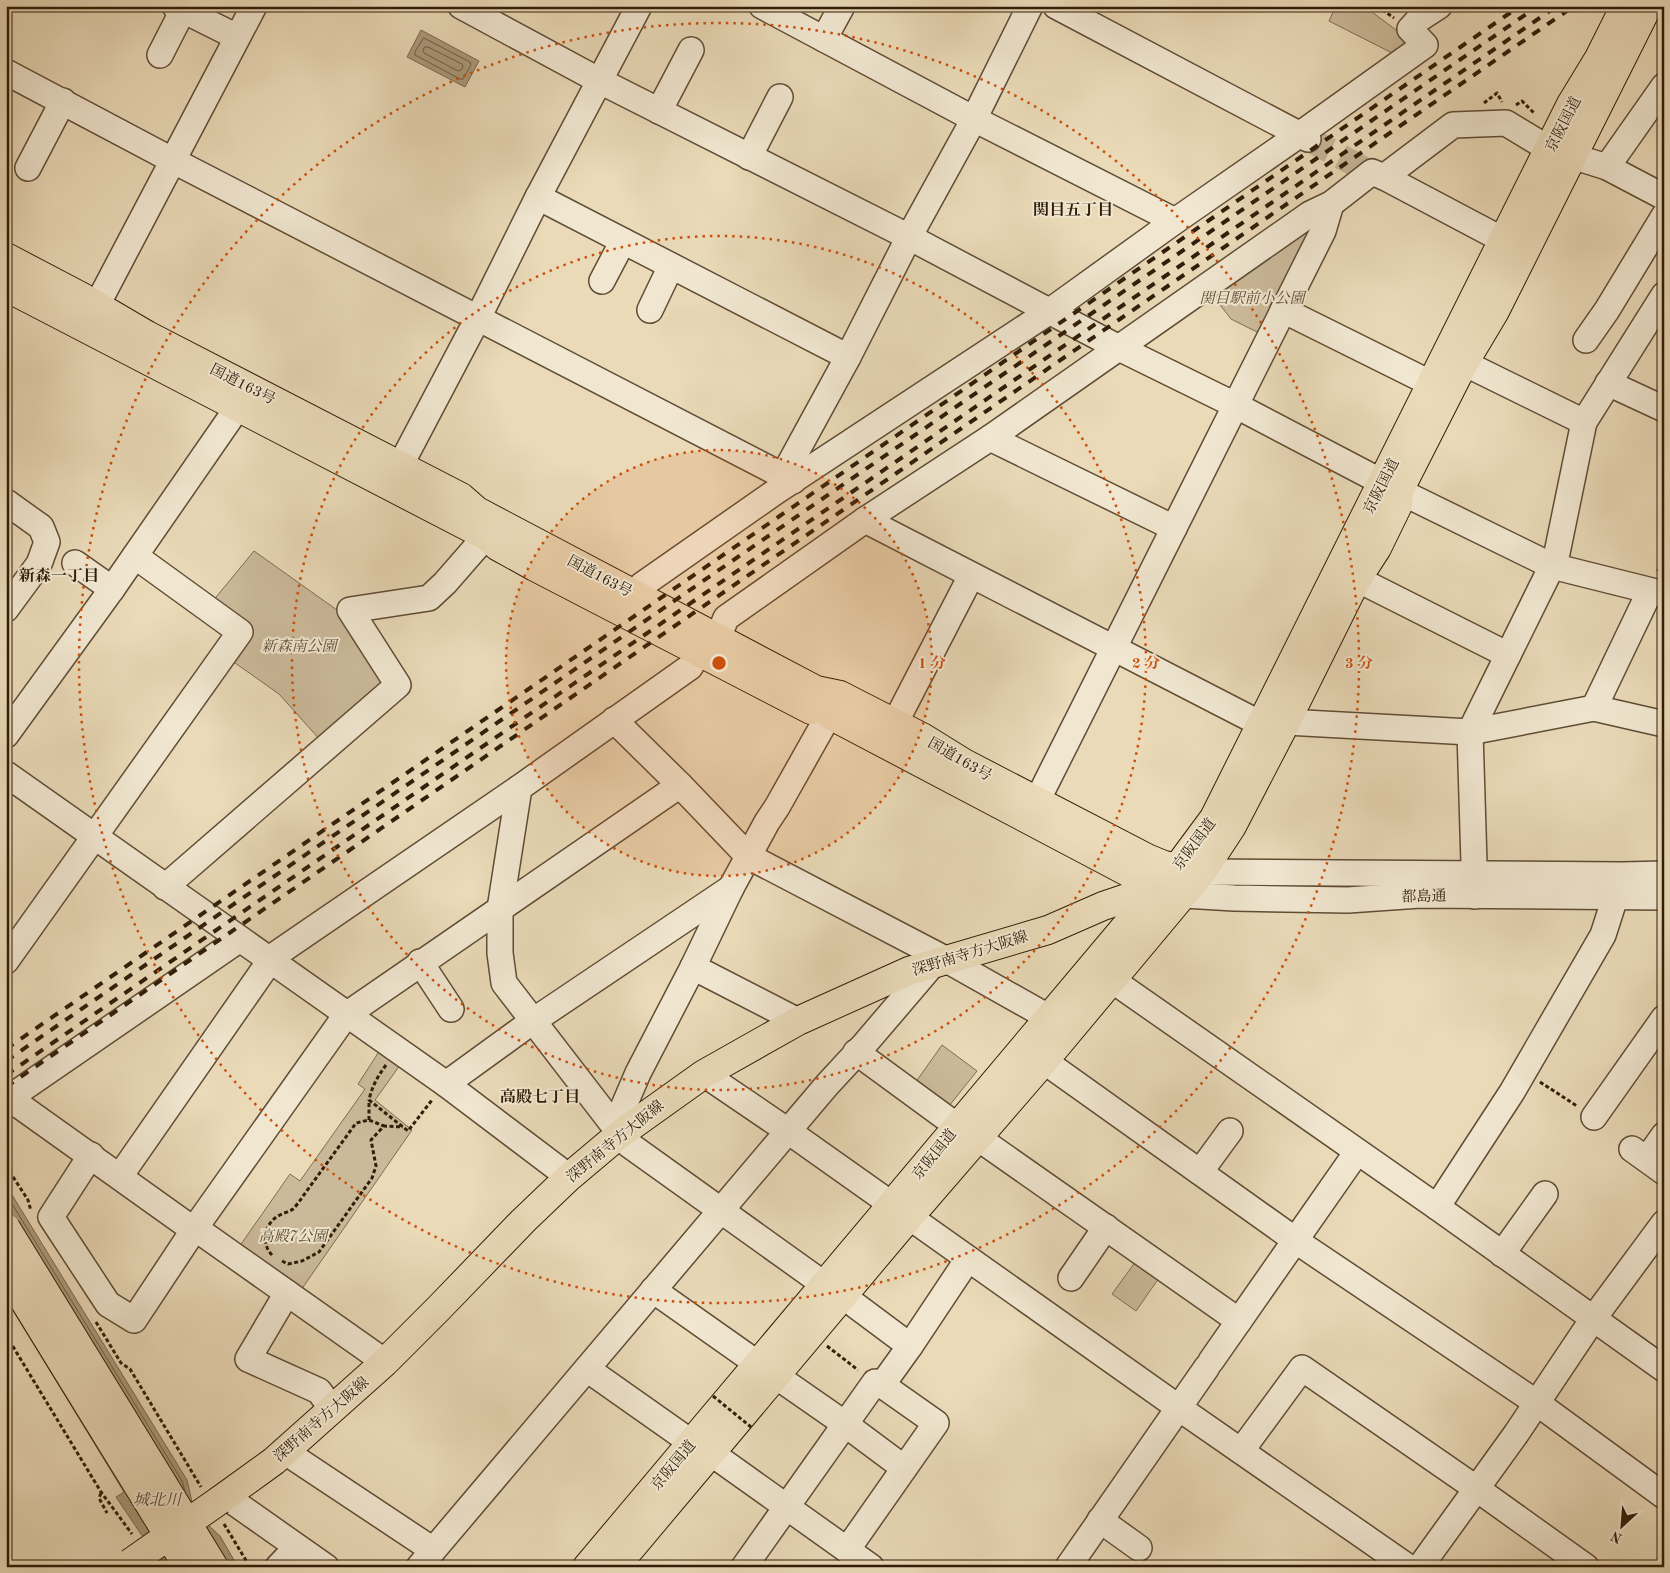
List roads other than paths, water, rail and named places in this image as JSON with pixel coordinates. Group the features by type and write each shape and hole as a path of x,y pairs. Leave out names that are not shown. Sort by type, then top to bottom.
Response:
{"main road":[{"name":"京阪国道","path":"1391,486 1495,311 1561,153 1571,104 1599,58 1625,6"},
{"name":"京阪国道","path":"588,1567 701,1448 968,1132 1048,1017 1158,888 1190,870 1232,826 1274,723 1391,486 1432,384 1503,240 1561,153 1648,6"},
{"name":"国道163号","path":"6,257 147,335 244,397 486,536 502,538 541,556 812,698 895,723 964,763 1147,858 1164,866 1190,870"},
{"name":"国道163号","path":"6,287 244,397 400,466 461,497 477,511 816,690 835,705 1158,888 1184,895"},
{"name":"京阪国道","path":"1274,723 1357,579 1377,548 1398,505 1391,486"},
{"path":"461,497 481,501 822,680 835,705 806,709 512,555 497,546 486,536"},
{"name":"京阪国道","path":"968,1132 1044,1061 1184,895 1190,870"},
{"name":"深野南寺方大阪線","path":"131,1557 217,1501 284,1451 384,1362 569,1177 620,1134 704,1074 798,1022 909,971 1048,930 1104,906 1158,888"},
{"name":"京阪国道","path":"767,1370 825,1285 901,1211"},
{"path":"6,1228 214,1567"},
{"path":"6,1270 188,1567"},
{"name":"京阪国道","path":"615,1567 701,1448"}],"street":[{"path":"97,306 254,6"},
{"path":"461,6 600,81 909,237 1119,348 1552,566 1657,592 1594,708"},
{"path":"400,466 478,318 538,197 640,6"},
{"path":"762,6 974,119 1175,220"},
{"path":"824,39 842,6"},
{"path":"788,479 909,237 974,119 1030,6"},
{"path":"1056,6 1303,137"},
{"path":"642,585 788,479 1050,312 1175,220 1303,137 1424,45 1410,30 1418,19 1439,6"},
{"path":"160,55 179,8 238,37"},
{"path":"659,111 691,50"},
{"path":"6,72 788,479"},
{"path":"1607,168 1664,86"},
{"path":"749,156 780,97"},
{"path":"28,168 63,101"},
{"path":"722,628 726,618 865,520 990,438 1310,214 1331,204 1373,172 1453,125 1506,123 1561,153 1607,168 1664,197"},
{"path":"1373,172 1503,240"},
{"path":"538,197 848,358"},
{"path":"1037,801 1323,231 1331,204"},
{"path":"1586,340 1608,310 1664,216"},
{"path":"602,281 623,241"},
{"path":"650,310 671,266"},
{"path":"1474,885 1475,857 1470,732 1557,553 1584,422 1664,295"},
{"path":"1283,310 1432,384"},
{"path":"1608,310 1641,332"},
{"path":"1464,363 1584,422"},
{"path":"1608,383 1664,409"},
{"path":"6,735 112,589 244,397"},
{"path":"990,438 1174,528"},
{"path":"6,502 41,527 47,542 38,564 8,602"},
{"path":"865,520 1114,650 1274,723 1470,732 1594,708 1664,724"},
{"path":"166,887 398,685 350,610 429,598 445,583 486,536"},
{"path":"6,961 240,632 135,556"},
{"path":"75,563 112,589"},
{"path":"895,723 971,576"},
{"path":"1357,579 1508,655"},
{"path":"120,1176 267,966 269,959 519,788 690,666 699,652"},
{"path":"620,1134 623,1108 630,1091 731,888 835,705"},
{"path":"614,720 748,856 940,962 1048,1017"},
{"path":"6,774 397,1051 439,1092 569,1177"},
{"path":"91,1155 51,1217 108,1304 134,1320 195,1228 346,1015 420,962 680,785"},
{"path":"519,788 500,909 500,953 504,983 628,1144 825,1285"},
{"name":"都島通","path":"1190,870 1474,885 1619,886 1664,898"},
{"name":"都島通","path":"1619,886 1664,874"},
{"name":"都島通","path":"1184,895 1348,900 1420,895 1474,885"},
{"path":"1437,1207 1524,1071 1603,934 1619,886"},
{"path":"439,1092 533,1021 731,888"},
{"path":"240,939 8,1097 184,1223 195,1228 384,1362"},
{"path":"420,962 451,1009"},
{"path":"284,1451 426,1559 856,1052 940,962"},
{"path":"693,967 798,1022"},
{"path":"1112,980 1437,1207 1664,1369"},
{"path":"1594,1117 1664,1018"},
{"path":"856,1052 1239,1321"},
{"path":"1044,1061 1295,1240 1537,1403 1664,1496"},
{"path":"704,1074 1408,1567"},
{"path":"1200,1172 1230,1131"},
{"path":"1648,1160 1664,1135"},
{"path":"1068,1567 1357,1152"},
{"path":"1502,1254 1545,1194"},
{"path":"1071,1278 1106,1227"},
{"path":"1420,1567 1537,1403 1593,1319 1661,1232"},
{"path":"744,1567 845,1424 910,1346 968,1259"},
{"path":"653,1290 845,1424 904,1468"},
{"path":"287,1293 248,1358 319,1391 332,1408"},
{"path":"855,1305 910,1346"},
{"path":"1241,1451 1302,1368 1586,1567"},
{"path":"587,1369 871,1567"},
{"path":"847,1550 936,1423 878,1384"},
{"path":"217,1501 297,1547 326,1567"},
{"path":"1100,1520 1139,1548"},
{"path":"278,1567 297,1547"}],"water":[{"path":"421,30 479,61 465,87 407,57"},
{"name":"城北川","path":"6,1185 187,1480 192,1502 206,1523 220,1536 238,1567 157,1567 145,1540 116,1497 124,1492 6,1299"}],"tunnel":[{"path":"1308,139 1362,168"}],"railway":[{"path":"6,1049 1520,6"},
{"path":"6,1061 1538,6"},
{"path":"6,1075 1557,6"},
{"path":"6,1087 1574,6"}],"district":[{"name":"関目五丁目","path":"1073,209"},
{"name":"新森一丁目","path":"59,575"},
{"name":"高殿七丁目","path":"540,1096"}],"park label":[{"name":"関目駅前小公園","path":"1252,298"},
{"name":"新森南公園","path":"299,646"},
{"name":"高殿7公園","path":"293,1236"}]}
